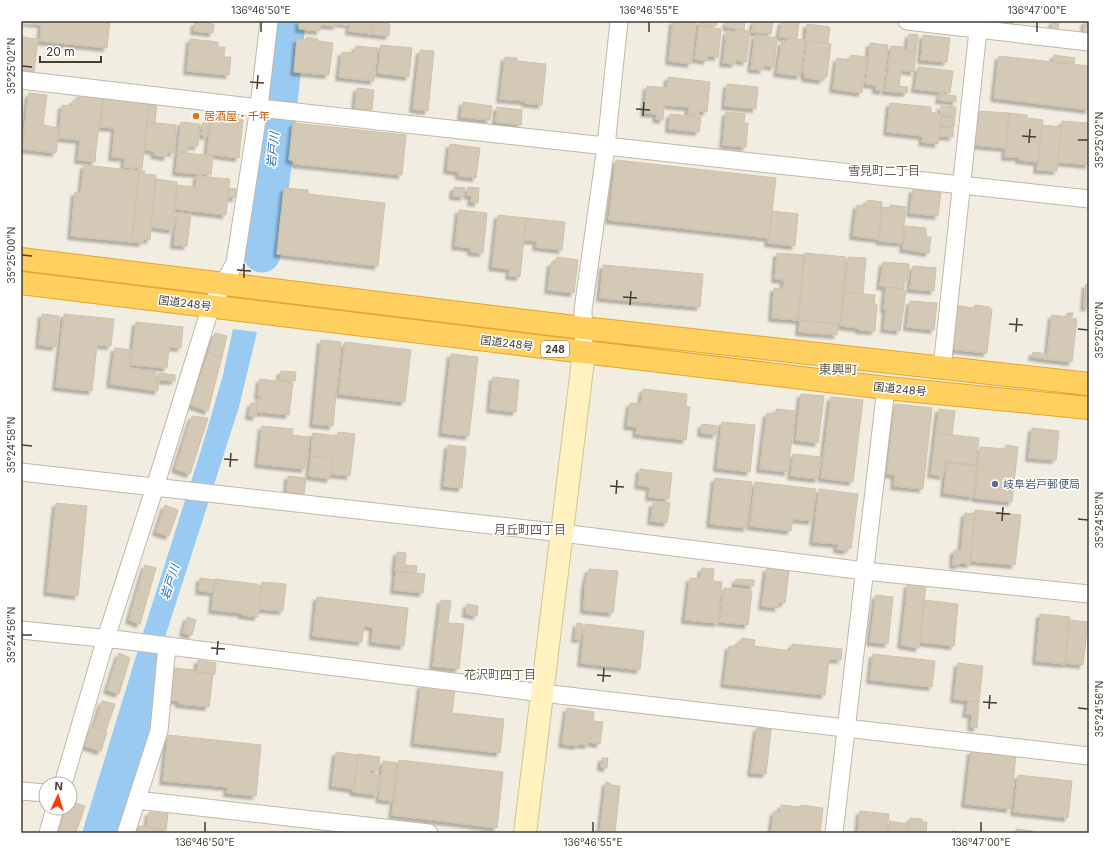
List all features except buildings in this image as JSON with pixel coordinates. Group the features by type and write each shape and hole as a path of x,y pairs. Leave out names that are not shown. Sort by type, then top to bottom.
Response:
{"highway":[{"name":"248","path":"21,259 583,328 1089,384"},
{"name":"国道248号","path":"21,283 886,388 1089,408"}],"street":[{"path":"65,776 106,638 211,306 236,263 260,107 269,21"},
{"path":"525,833 584,352 583,310 606,146 619,21"},
{"path":"907,21 978,25 1089,42"},
{"path":"942,368 978,25"},
{"path":"21,80 1089,199"},
{"path":"834,833 886,388"},
{"path":"21,472 562,533 865,572 1089,594"},
{"path":"21,630 106,638 542,693 1089,756"},
{"path":"126,833 159,731 166,646"},
{"path":"21,791 38,793"},
{"path":"137,800 429,833"},
{"path":"48,833 53,816"}],"water":[{"path":"233,329 257,332 239,407 159,656 150,728 118,833 82,833 202,447 223,375"}],"waterway":[{"name":"岩戸川","path":"262,254 274,156 287,21"}],"place":[{"name":"居酒屋・千年","path":"196,116"},
{"name":"岐阜岩戸郵便局","path":"995,484"}],"district":[{"name":"雪見町二丁目","path":"884,171"},
{"name":"東興町","path":"838,369"},
{"name":"月丘町四丁目","path":"530,530"},
{"name":"花沢町四丁目","path":"500,675"}]}
